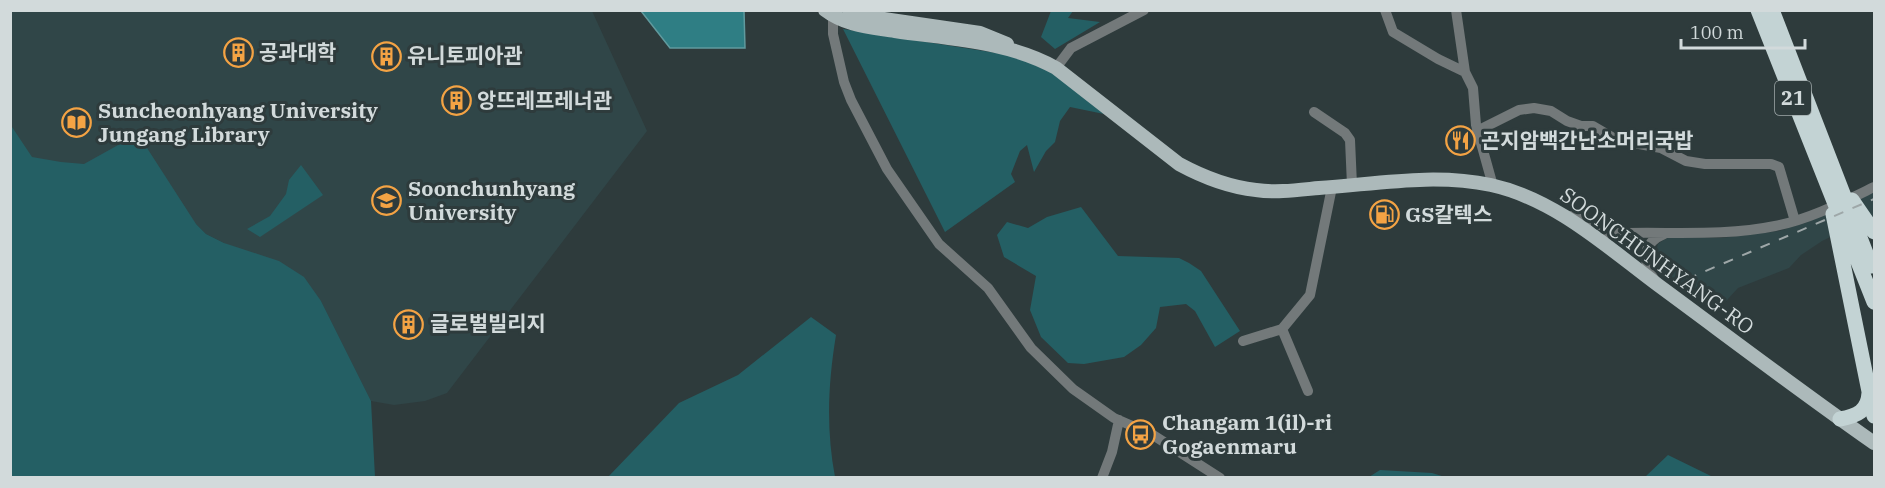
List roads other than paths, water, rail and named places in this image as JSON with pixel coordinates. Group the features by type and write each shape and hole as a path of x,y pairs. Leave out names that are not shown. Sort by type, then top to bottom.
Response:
{"highway":[{"name":"21","path":"1758,10 1832,182 1875,274"},
{"name":"21","path":"1772,10 1832,182"},
{"path":"1832,182 1856,230 1869,393 1875,416"},
{"name":"21","path":"1856,230 1875,302"},
{"path":"1840,419 1858,414 1865,409 1869,393"}],"main road":[{"path":"849,10 980,33 1025,53"},
{"name":"SOONCHUNHYANG-RO","path":"829,13 859,26 1007,48 1025,53 1056,68 1162,152 1197,174 1237,187 1257,191 1277,191 1432,178 1493,186 1524,196 1552,209 1599,241 1875,443"}],"street":[{"path":"1056,68 1071,48 1144,10"},
{"path":"1385,10 1393,32 1465,72"},
{"path":"1455,10 1465,72 1473,88 1477,131 1493,186"},
{"path":"829,13 844,82 851,100 887,169 929,230 951,257 994,296 1041,359 1080,395 1119,420 1153,435 1220,477"},
{"path":"1477,131 1519,110 1534,108 1551,111 1581,126 1593,126 1617,140 1661,148 1686,162 1771,164 1779,167 1795,221"},
{"path":"1314,112 1346,133 1350,140 1352,185"},
{"path":"1243,341 1282,329 1310,296 1332,187"},
{"path":"1599,241 1610,235 1732,232 1776,226 1795,221 1875,187"},
{"path":"1552,209 1610,228 1644,233"},
{"path":"1658,285 1648,270 1646,256 1648,247 1655,238 1670,232"},
{"path":"1282,329 1308,391"},
{"path":"1102,477 1112,452 1119,420"}],"railway":[{"path":"1687,279 1874,199"}],"place":[{"name":"공과대학","path":"238,53"},
{"name":"유니토피아관","path":"386,56"},
{"name":"앙뜨레프레너관","path":"456,101"},
{"name":"Suncheonhyang University Jungang Library","path":"77,123"},
{"name":"곤지암백간난소머리국밥","path":"1460,141"},
{"name":"Soonchunhyang University","path":"387,201"},
{"name":"GS칼텍스","path":"1384,215"},
{"name":"글로벌빌리지","path":"409,324"},
{"name":"Changam 1(il)-ri Gogaenmaru","path":"1141,435"}]}
